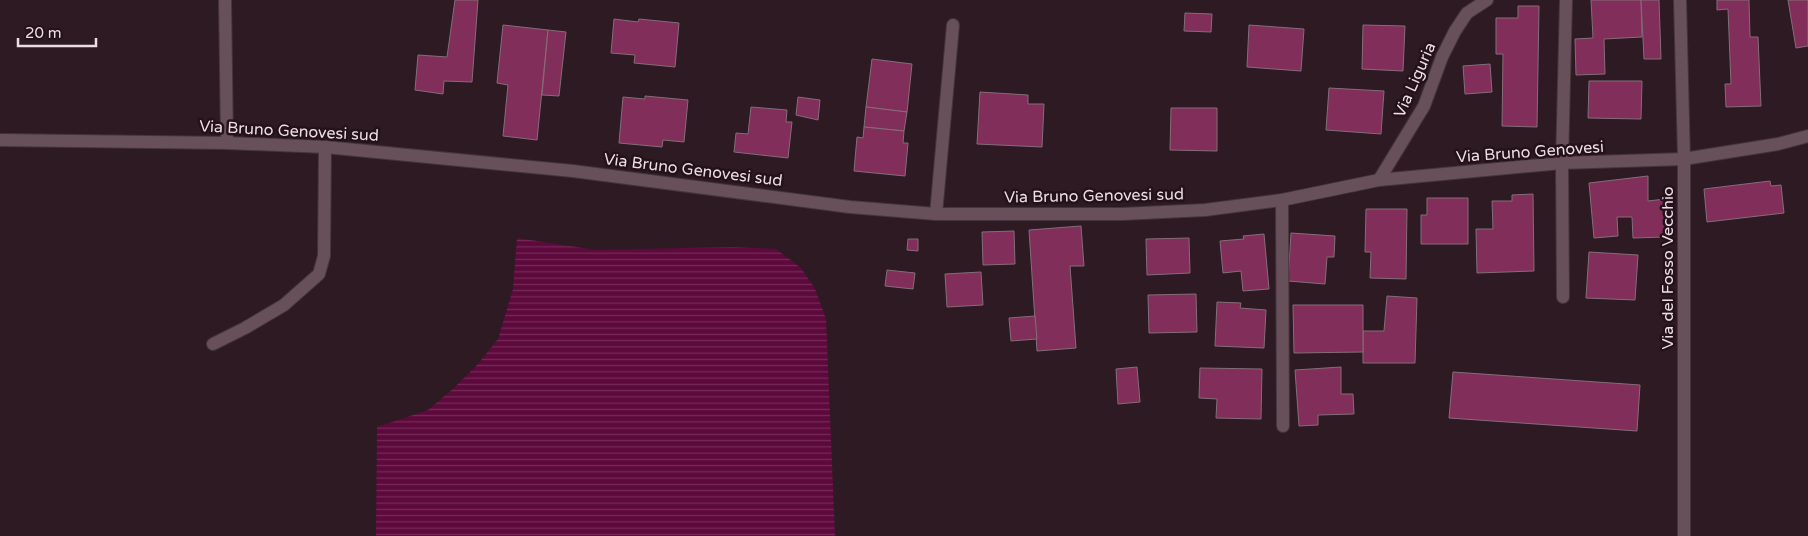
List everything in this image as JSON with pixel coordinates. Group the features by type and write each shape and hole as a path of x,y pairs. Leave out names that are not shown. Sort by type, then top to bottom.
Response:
{"street":[{"path":"225,0 227,143"},
{"name":"Via Liguria","path":"1379,180 1424,106 1442,57 1455,31 1467,13 1487,0"},
{"path":"1563,297 1562,163 1566,0"},
{"name":"Via del Fosso Vecchio","path":"1680,0 1684,159 1684,536"},
{"path":"936,214 953,25"},
{"path":"1684,159 1778,144 1808,136"},
{"name":"Via Bruno Genovesi sud","path":"0,140 227,143 325,147 573,171 850,207 936,214 1122,214 1205,210 1282,200 1379,180"},
{"path":"213,344 284,305 319,274 324,256 325,147"},
{"name":"Via Bruno Genovesi","path":"1379,180 1562,163 1684,159"},
{"path":"1282,200 1283,426"}],"shaded area":[{"path":"517,238 596,250 733,247 776,249 801,268 815,289 826,319 835,536 376,536 377,427 428,410 478,364 498,339 513,289"}],"building":[{"path":"455,0 478,0 472,82 444,81 443,94 415,90 418,55 447,57"},
{"path":"1591,0 1641,0 1642,37 1604,39 1605,74 1576,75 1575,39 1593,38"},
{"path":"1641,0 1659,0 1661,59 1644,59"},
{"path":"1717,0 1749,0 1750,37 1758,37 1761,106 1726,107 1725,84 1731,84 1728,9 1717,10"},
{"path":"1788,0 1808,0 1808,46 1796,48"},
{"path":"1518,6 1539,6 1537,127 1502,126 1503,54 1496,54 1496,18 1518,18"},
{"path":"1185,13 1212,14 1211,32 1184,31"},
{"path":"614,19 638,22 639,19 679,23 675,67 634,63 635,55 611,53"},
{"path":"503,25 548,30 537,140 503,136 508,85 497,83"},
{"path":"1249,25 1304,29 1301,71 1247,67"},
{"path":"1363,25 1405,26 1403,71 1362,69"},
{"path":"548,30 566,32 559,96 542,95"},
{"path":"872,59 912,64 907,112 866,107"},
{"path":"1490,64 1492,92 1465,94 1463,66"},
{"path":"1589,81 1642,81 1641,119 1588,118"},
{"path":"1329,88 1384,91 1381,134 1326,130"},
{"path":"980,92 1028,95 1028,104 1044,104 1042,147 977,144"},
{"path":"645,96 688,100 684,142 663,140 662,147 619,143 623,97 645,99"},
{"path":"798,97 820,100 818,120 796,115"},
{"path":"751,107 787,110 786,122 792,122 788,158 734,152 736,133 748,134"},
{"path":"866,107 907,112 904,131 864,127"},
{"path":"1171,108 1217,108 1217,151 1170,150"},
{"path":"864,127 904,131 903,143 908,143 905,176 854,171 857,137 863,138"},
{"path":"1648,176 1648,201 1665,199 1665,237 1633,238 1632,217 1617,217 1618,236 1594,238 1589,183"},
{"path":"1770,181 1771,186 1781,185 1784,213 1707,222 1704,189"},
{"path":"1533,194 1534,271 1477,273 1476,229 1493,229 1492,201 1512,201 1512,195"},
{"path":"1427,198 1468,198 1468,244 1421,244 1421,215 1427,215"},
{"path":"1366,209 1407,209 1406,279 1370,278 1371,252 1365,252"},
{"path":"1081,226 1084,266 1070,266 1076,348 1037,351 1029,230"},
{"path":"1014,231 1015,264 983,265 982,232"},
{"path":"1291,233 1335,236 1334,257 1327,257 1325,284 1288,281"},
{"path":"1264,234 1269,289 1243,291 1241,271 1223,273 1220,241 1244,239 1243,236"},
{"path":"1189,238 1190,273 1147,275 1146,239"},
{"path":"908,239 918,239 918,251 907,250"},
{"path":"1589,252 1638,255 1635,300 1586,298"},
{"path":"887,270 915,273 913,289 885,286"},
{"path":"981,272 983,305 947,307 945,274"},
{"path":"1196,294 1197,332 1149,333 1148,295"},
{"path":"1387,296 1417,298 1415,363 1363,363 1363,331 1384,331"},
{"path":"1217,302 1241,303 1240,308 1266,310 1264,348 1215,346"},
{"path":"1293,305 1363,305 1363,352 1294,353"},
{"path":"1035,316 1037,339 1011,341 1009,318"},
{"path":"1137,367 1140,402 1118,404 1116,369"},
{"path":"1341,367 1341,394 1353,394 1354,414 1318,415 1318,425 1299,426 1295,370"},
{"path":"1200,368 1262,369 1261,419 1216,418 1217,399 1199,398"},
{"path":"1453,372 1640,385 1637,431 1449,418"}]}
